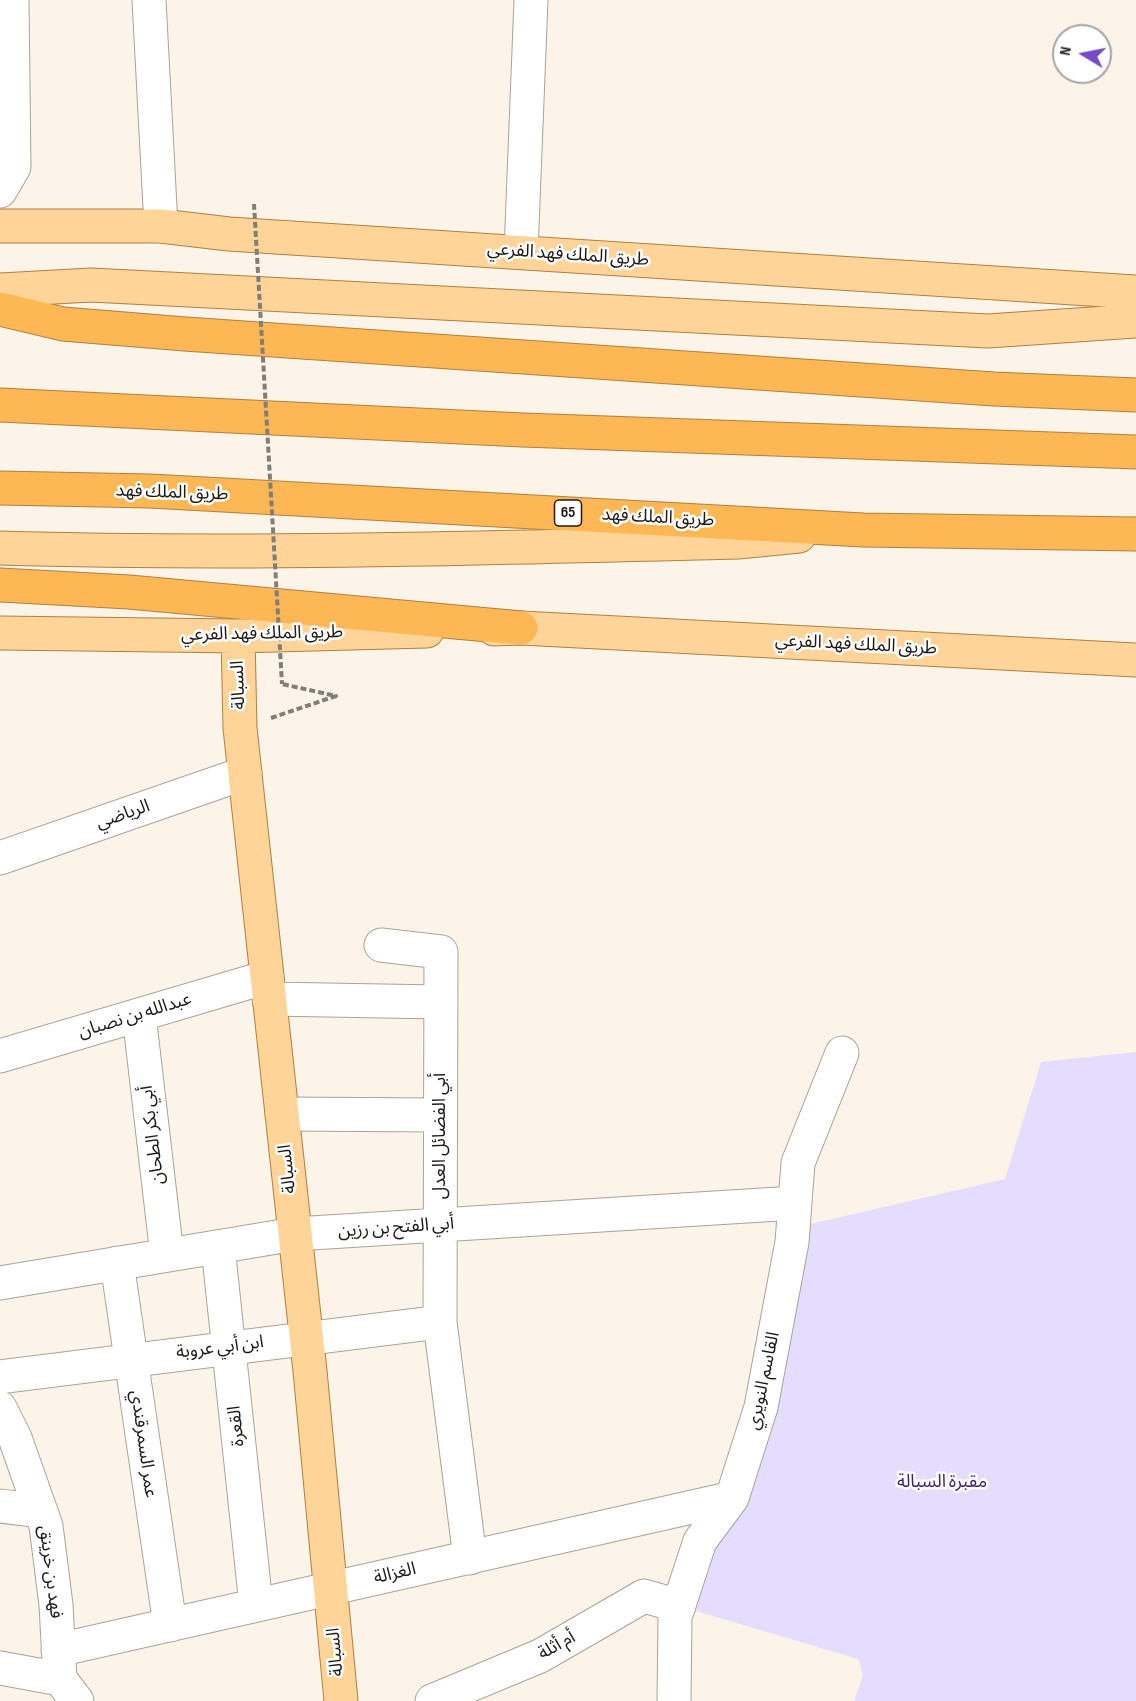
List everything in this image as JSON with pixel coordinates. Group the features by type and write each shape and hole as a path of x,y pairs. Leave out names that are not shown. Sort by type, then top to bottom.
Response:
{"highway":[{"path":"0,309 63,324 185,334 994,389 1136,395"},
{"path":"0,405 523,430 1136,452"},
{"name":"طريق الملك فهد","path":"0,488 150,490 863,530 1136,534"},
{"path":"0,585 129,592 521,628"}],"main road":[{"name":"طريق الملك فهد الفرعي","path":"0,226 161,226 229,234 1136,292"},
{"path":"0,290 91,285 988,331 1136,321"},
{"path":"0,548 164,552 357,551 738,542 863,530"},
{"name":"طريق الملك فهد الفرعي","path":"0,633 238,636 521,628 1136,660"},
{"name":"السبالة","path":"238,636 240,728 306,1338 341,1701"}],"street":[{"path":"0,191 14,167 12,0"},
{"path":"150,0 161,226"},
{"path":"521,252 531,0"},
{"name":"الرياضي","path":"0,858 245,773"},
{"name":"أبي الفضائل العدل","path":"381,945 441,952 440,1322 470,1558"},
{"name":"عبدالله بن نصبان","path":"1,1051 139,1015 268,988 440,1002"},
{"name":"أبي بكر الطحان","path":"139,1015 168,1255"},
{"name":"القاسم النويري","path":"674,1701 675,1617 700,1541 732,1498 761,1407 792,1242 798,1163 842,1053"},
{"path":"282,1114 440,1115"},
{"name":"أبي الفتح بن رزين","path":"0,1283 295,1234 795,1203"},
{"name":"القعرة","path":"218,1247 256,1605"},
{"name":"عمر السمرقندي","path":"117,1263 170,1624"},
{"name":"ابن أبي عروبة","path":"0,1377 440,1322"},
{"name":"فهد بن خرينق","path":"0,1408 15,1438 46,1526 65,1677"},
{"name":"الغزالة","path":"0,1668 65,1677 170,1624 732,1498"},
{"path":"0,1506 41,1511"},
{"name":"أم أثلة","path":"432,1701 540,1656 644,1596 679,1606"}],"path":[{"path":"240,728 336,696 282,684 254,204"}],"green space":[{"name":"مقبرة السبالة","path":"1136,1052 1136,1701 854,1701 863,1675 858,1659 679,1606 732,1498 793,1228 1005,1179 1041,1062"}]}
